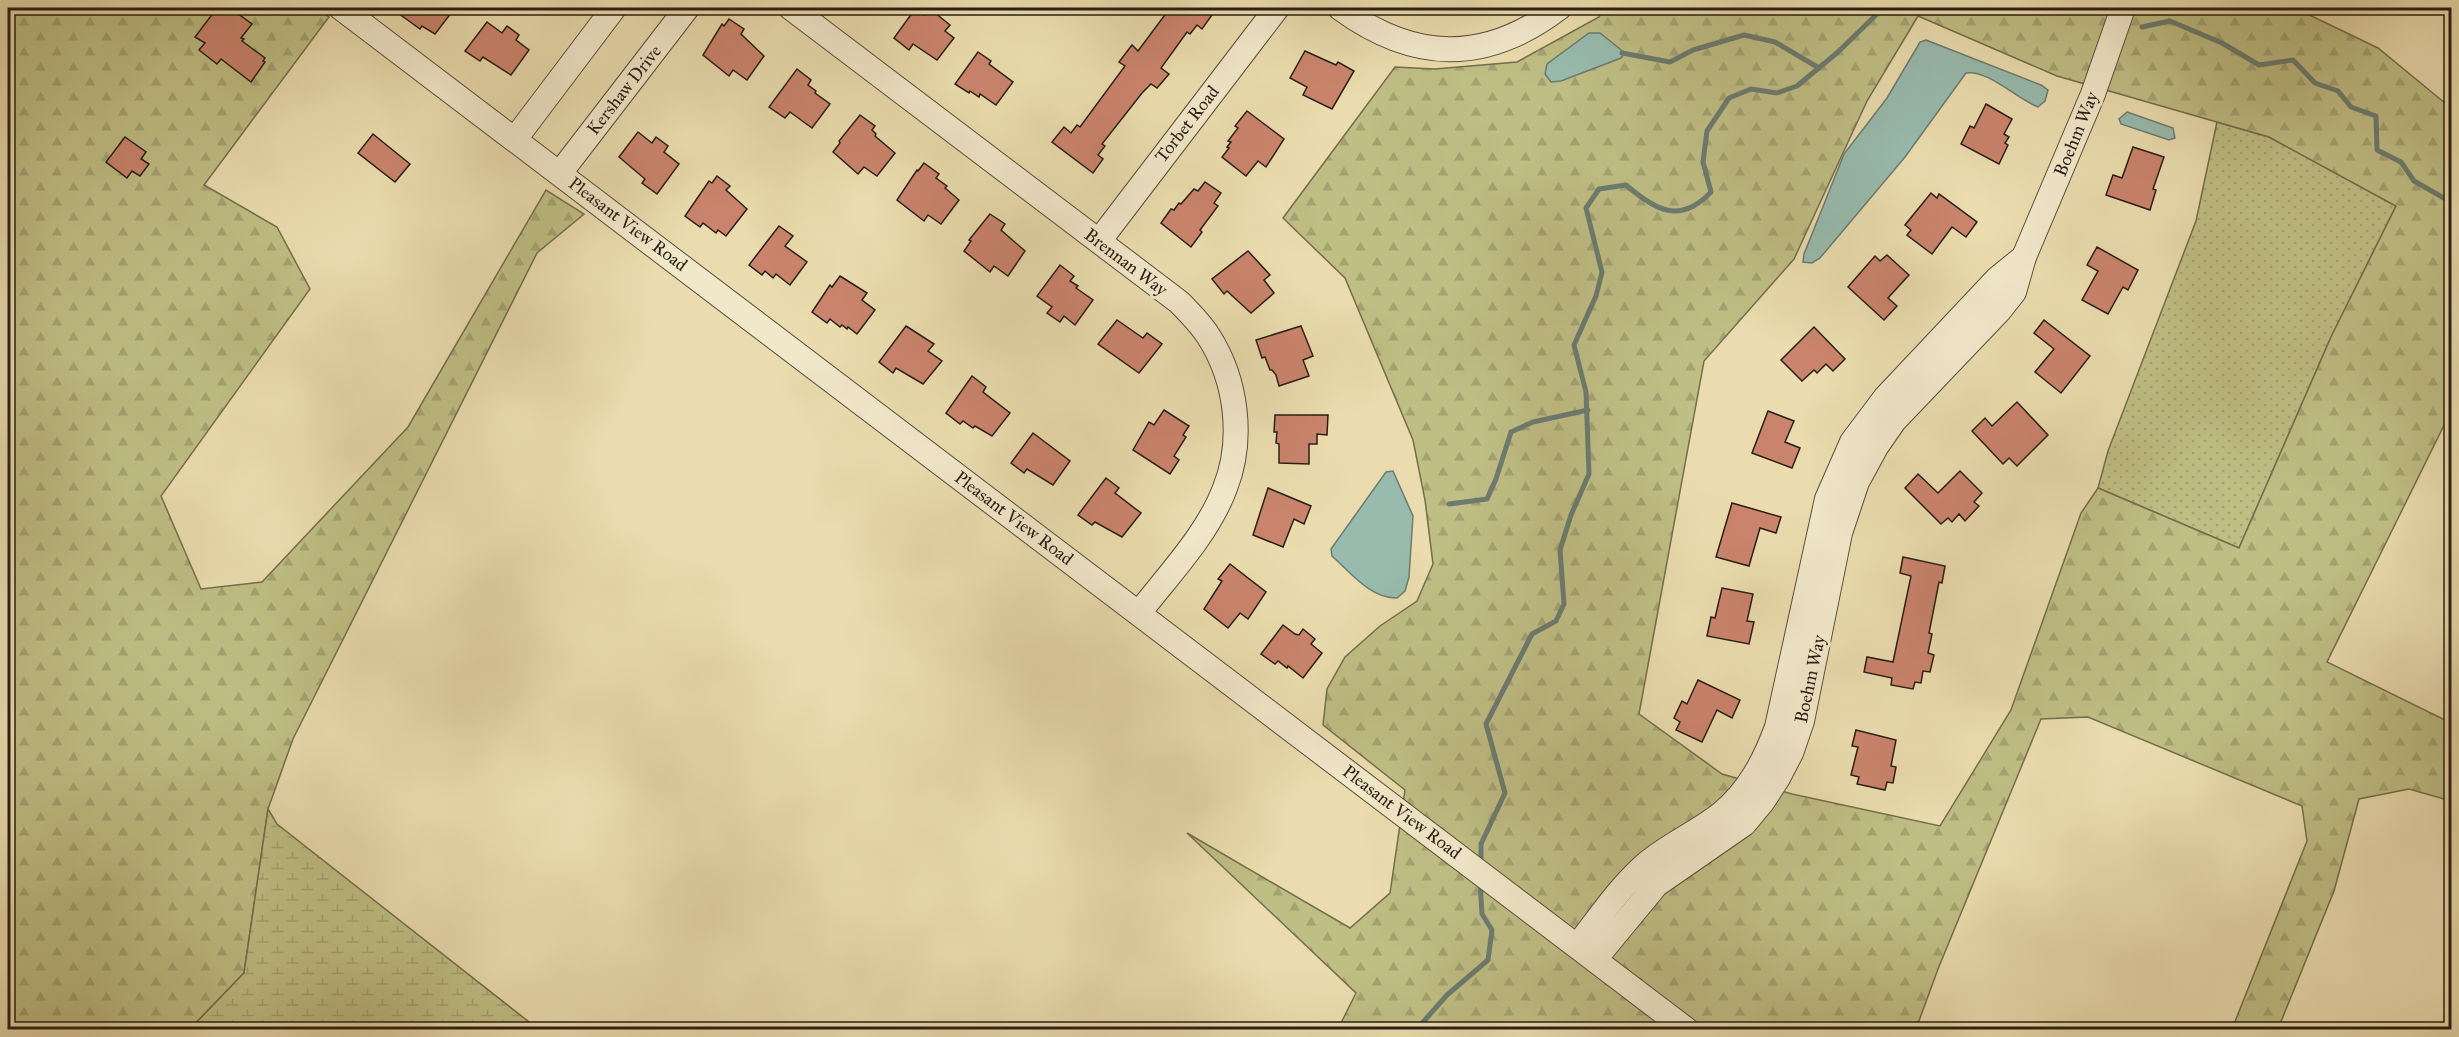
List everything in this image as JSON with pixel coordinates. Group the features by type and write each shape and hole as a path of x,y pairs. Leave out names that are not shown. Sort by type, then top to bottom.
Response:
{"street":[{"name":"Pleasant View Road","path":"341,8 1687,1029"},
{"path":"515,139 614,8"},
{"name":"Kershaw Drive","path":"560,173 687,8"},
{"name":"Brennan Way","path":"790,8 1179,302 1202,327 1221,359 1235,411 1236,436 1233,463 1225,488 1212,515 1193,543 1139,613"},
{"name":"Torbet Road","path":"1099,241 1276,8"},
{"path":"1340,8 1381,34 1406,43 1458,49 1508,39 1536,25 1559,8"},
{"name":"Boehm Way","path":"1586,952 1656,885 1731,819 1763,801 1791,753 1802,721 1835,513 1894,421 1907,391 1998,311 2014,292 2024,257 2093,94 2123,8"}],"green space":[{"path":"8,8 316,8 329,17 204,185 277,227 310,289 161,496 201,589 262,582 408,427 546,190 584,214 537,253 293,739 268,809 244,973 190,1029 8,1029"},
{"path":"1604,8 2295,8 2378,48 2451,108 2451,411 2327,662 2451,723 2451,801 2409,789 2359,799 2334,891 2278,1029 2232,1029 2307,841 2302,806 2088,717 2041,719 1938,969 1916,1029 1718,1030 1711,1024 1704,1030 1338,1029 1356,993 1187,833 1350,928 1390,893 1405,790 1323,725 1327,689 1345,657 1380,626 1417,601 1433,564 1425,500 1413,440 1345,278 1283,218 1395,67 1435,69 1517,62 1599,17","holes":["1918,16 2057,76 2269,137 2396,206 2331,337 2239,548 2098,488 2081,513 2011,710 1940,826 1792,794 1722,774 1639,714 1704,361 1794,259 1867,101"]},
{"path":"2217,122 2269,137 2396,206 2331,337 2239,548 2098,488 2108,451 2196,221"},
{"path":"268,809 277,824 538,1029 190,1029 244,973"}],"shaded area":[{"path":"1589,33 1600,33 1625,53 1621,58 1561,81 1551,82 1545,74 1547,64"},
{"path":"1926,40 2041,85 2048,90 2045,101 2038,107 1992,80 1974,73 1966,73 1905,157 1820,258 1812,263 1803,262 1804,254 1844,154 1887,98 1920,42"},
{"path":"2127,112 2173,128 2175,138 2169,140 2121,124 2119,119"},
{"path":"1393,471 1413,516 1409,577 1405,591 1397,598 1370,590 1332,556 1331,549 1386,472"}],"building":[{"path":"217,8 230,8 252,24 241,38 244,39 242,41 265,58 263,61 265,62 251,82 221,59 217,64 199,50 205,43 195,37"},
{"path":"391,8 455,8 435,34 422,26 420,29"},
{"path":"929,8 950,25 945,31 954,38 937,60 913,44 909,50 894,38 915,9 924,15"},
{"path":"1170,8 1202,8 1212,15 1202,29 1197,25 1190,34 1187,32 1161,68 1169,74 1157,88 1151,84 1142,93 1102,144 1105,146 1098,155 1103,159 1093,173 1052,142 1064,127 1071,133 1077,125 1080,127 1125,66 1119,62 1132,45 1138,51"},
{"path":"729,19 744,29 741,34 764,56 747,80 733,70 729,76 703,55 722,24 724,26"},
{"path":"487,22 502,33 507,26 519,35 516,40 529,50 511,75 483,57 480,61 465,51"},
{"path":"1305,51 1336,65 1338,62 1354,71 1332,109 1303,95 1307,87 1290,78"},
{"path":"978,52 991,61 989,64 1013,82 996,105 980,94 979,97 955,84"},
{"path":"797,69 811,80 808,85 816,91 815,93 830,104 812,128 790,112 785,118 769,107"},
{"path":"1986,104 2012,119 2004,134 2009,137 2005,143 2008,145 1999,164 1961,144 1970,126 1974,128"},
{"path":"1247,111 1284,139 1266,167 1258,161 1246,176 1222,157 1229,148 1227,147 1231,142 1228,141 1238,128 1235,126"},
{"path":"860,115 875,126 872,130 875,136 895,153 877,176 864,167 858,174 833,152"},
{"path":"638,132 652,143 656,137 668,146 664,152 679,164 657,194 642,183 645,179 619,157"},
{"path":"373,134 410,164 395,182 358,153"},
{"path":"125,137 146,152 141,159 149,164 140,176 132,171 127,178 106,162"},
{"path":"2133,147 2164,157 2153,189 2156,190 2150,210 2106,195 2113,175 2122,178"},
{"path":"924,163 939,174 936,178 947,186 945,188 959,200 941,224 928,215 924,221 897,200"},
{"path":"717,176 730,186 726,190 747,209 726,236 718,230 716,233 703,223 700,227 685,216 709,181 712,183"},
{"path":"1205,182 1221,193 1214,203 1218,206 1200,230 1202,232 1191,247 1161,223 1171,209 1174,210 1179,203 1181,204 1194,189 1198,191"},
{"path":"1931,193 1937,198 1939,194 1977,222 1966,237 1952,227 1932,254 1907,235 1911,230 1905,225"},
{"path":"990,214 1005,224 1001,230 1025,251 1008,276 994,266 990,272 964,251 971,241 969,240"},
{"path":"779,226 793,236 785,246 807,262 790,285 776,274 773,278 765,271 762,275 749,265"},
{"path":"2097,247 2138,270 2128,290 2123,287 2108,314 2082,300 2098,271 2087,265"},
{"path":"1248,251 1270,275 1264,280 1274,293 1251,313 1227,291 1224,294 1212,279"},
{"path":"1887,255 1909,275 1888,298 1897,306 1884,320 1848,287 1875,256 1880,261"},
{"path":"1060,265 1074,276 1070,281 1078,286 1076,288 1093,300 1075,325 1064,316 1060,322 1047,313 1052,307 1037,296"},
{"path":"840,276 867,293 862,300 875,310 857,334 848,327 847,329 842,325 840,327 830,319 827,323 812,312 830,285 832,287"},
{"path":"1117,320 1143,338 1147,333 1162,344 1139,373 1098,344"},
{"path":"2044,320 2090,356 2061,393 2035,372 2054,349 2034,333"},
{"path":"906,326 934,344 928,351 942,361 923,384 896,368 893,373 879,362"},
{"path":"1301,326 1313,356 1303,360 1309,376 1279,386 1276,375 1270,370 1265,357 1262,358 1256,340"},
{"path":"1814,327 1845,359 1833,371 1826,364 1817,373 1814,370 1802,381 1781,360"},
{"path":"972,376 986,387 983,392 1010,413 992,436 963,421 960,424 946,413"},
{"path":"2017,402 2048,435 2017,466 2009,458 2003,464 1972,431 1985,418 1992,426"},
{"path":"1164,410 1189,426 1183,435 1186,437 1174,456 1179,460 1170,474 1133,450 1149,422 1154,425"},
{"path":"1768,411 1794,421 1785,442 1800,448 1792,468 1752,453"},
{"path":"1275,415 1328,415 1327,435 1317,434 1317,444 1309,444 1309,464 1279,463 1279,444 1276,443 1277,432 1274,432"},
{"path":"1033,433 1070,461 1053,485 1027,469 1024,473 1011,463"},
{"path":"1960,471 1982,493 1974,502 1979,506 1965,521 1959,514 1952,522 1948,518 1941,524 1905,488 1918,474 1938,493"},
{"path":"1106,478 1119,488 1115,493 1141,513 1122,537 1095,522 1092,525 1078,515"},
{"path":"1268,488 1311,506 1304,524 1294,519 1283,547 1253,535"},
{"path":"1732,503 1781,517 1776,533 1760,528 1749,566 1716,557"},
{"path":"1903,557 1945,566 1942,583 1939,582 1929,633 1932,634 1928,653 1934,655 1930,672 1923,671 1921,683 1915,682 1913,689 1891,685 1892,678 1864,672 1867,657 1893,662 1911,576 1900,573"},
{"path":"1230,564 1266,592 1248,619 1240,613 1228,628 1204,609 1222,581 1218,579"},
{"path":"1722,588 1753,594 1747,621 1754,622 1749,644 1707,636 1711,617 1715,618"},
{"path":"1283,625 1299,635 1303,629 1315,639 1311,644 1322,653 1303,678 1288,666 1287,668 1278,661 1275,664 1261,654"},
{"path":"1698,680 1740,700 1732,718 1717,710 1702,742 1676,730 1680,722 1674,718 1682,701 1687,704"},
{"path":"1856,730 1896,740 1891,766 1896,767 1893,783 1887,782 1885,790 1857,784 1859,777 1851,775 1858,747 1852,746"}],"waterway":[{"path":"1481,863 1481,844 1505,793 1486,724 1532,634 1556,621 1564,604 1560,550 1571,515 1589,474 1586,392 1574,345 1596,296 1602,272 1586,208 1599,189 1626,185 1657,207 1668,210 1678,211 1700,202 1711,192 1703,162 1707,131 1729,98 1751,89 1777,93 1797,86 1838,52 1878,13 1880,8"},
{"path":"2142,27 2170,21 2222,43 2259,65 2293,60 2315,83 2338,91 2351,107 2376,116 2377,150 2401,162 2414,181 2449,201 2452,210"},
{"path":"1622,53 1670,62 1693,50 1744,35 1775,42 1819,68"},
{"path":"1449,504 1487,499 1511,432 1533,422 1588,410"},
{"path":"1416,1030 1447,995 1488,960 1492,930 1482,914 1480,882"}]}
